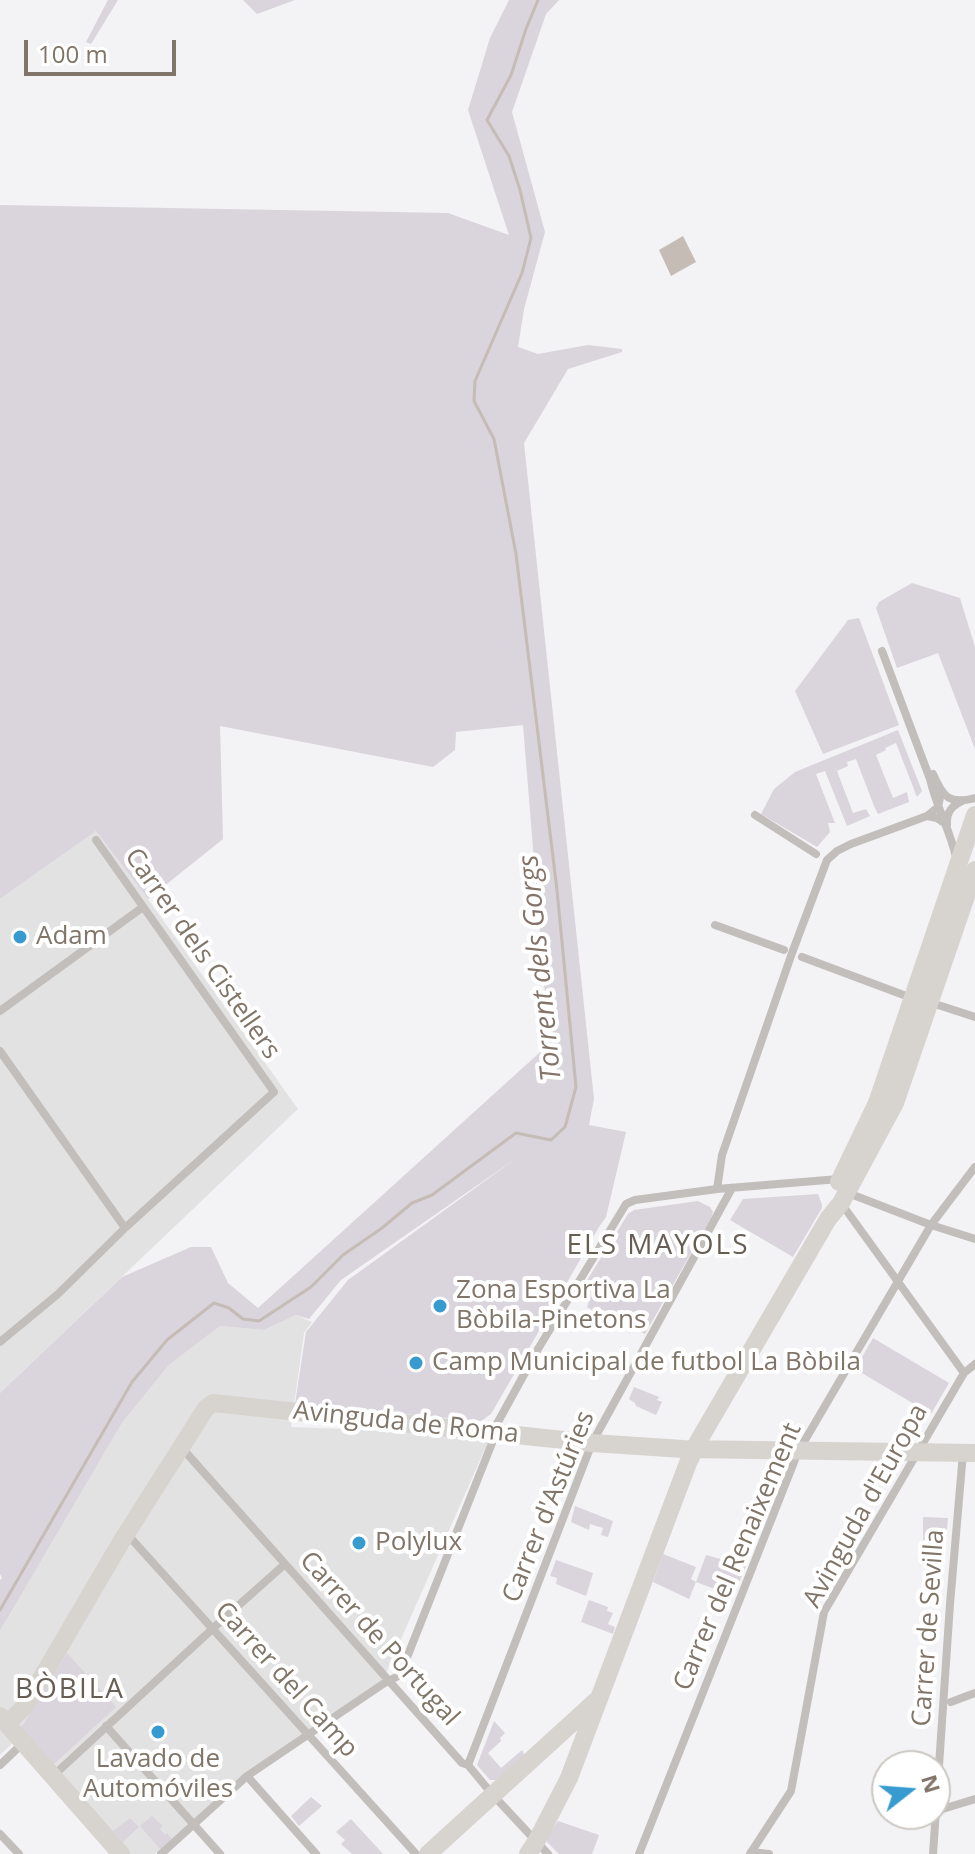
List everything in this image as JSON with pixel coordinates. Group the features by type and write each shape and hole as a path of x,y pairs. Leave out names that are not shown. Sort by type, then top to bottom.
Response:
{"street":[{"path":"882,651 938,807 966,869"},
{"path":"919,749 941,793 969,808"},
{"path":"717,1189 722,1155 827,860 851,844 927,816 938,807 941,793"},
{"path":"428,1854 492,1794 579,1727 598,1699 695,1450 828,1219 867,1138 877,1103 966,869 969,808 975,798"},
{"path":"947,825 946,816 956,804 969,808"},
{"path":"755,815 816,854"},
{"path":"927,816 947,825"},
{"name":"Carrer dels Cistellers","path":"96,840 274,1092 125,1228"},
{"path":"0,1011 143,907"},
{"path":"715,925 784,950"},
{"path":"802,957 975,1017"},
{"path":"0,1051 125,1228 58,1294 0,1342"},
{"name":"Carrer del Renaixement","path":"639,1854 798,1452 931,1225 975,1167"},
{"path":"161,1854 247,1776 400,1675 495,1432 546,1336 626,1204 635,1200 732,1188 842,1191 975,1239"},
{"name":"Carrer d'Astúries","path":"468,1765 592,1443 732,1188"},
{"path":"842,1191 898,1281 964,1373"},
{"name":"Avinguda d'Europa","path":"750,1853 791,1791 824,1612 964,1373 975,1364"},
{"name":"Avinguda de Roma","path":"7,1720 25,1706 126,1534 206,1408 213,1403 592,1443 695,1450 969,1453"},
{"name":"Carrer de Portugal","path":"181,1448 462,1763 468,1765 537,1850"},
{"name":"Carrer de Sevilla","path":"940,1750 950,1604 969,1453"},
{"name":"Carrer del Camp","path":"126,1534 416,1854"},
{"path":"54,1775 285,1564"},
{"path":"951,1702 975,1693"},
{"path":"7,1720 121,1854"},
{"path":"106,1726 220,1854"},
{"path":"537,1850 569,1778 579,1727"},
{"path":"0,1765 23,1741"},
{"path":"247,1776 316,1854"},
{"path":"951,1806 975,1799"},
{"name":"Carrer de Sevilla","path":"933,1854 935,1830"},
{"path":"0,1834 18,1854"},
{"path":"750,1853 769,1854"}],"shaded area":[{"path":"108,0 118,0 91,44 86,42"},
{"path":"243,0 295,0 257,14"},
{"path":"509,0 559,0 546,14 512,112 545,232 524,309 518,347 538,354 588,345 622,349 622,352 568,369 524,443 594,1099 589,1125 626,1132 606,1217 491,1414 481,1421 295,1404 306,1332 348,1280 518,1157 341,1280 309,1319 296,1315 264,1330 220,1326 169,1365 122,1423 0,1631 0,1393 122,1277 191,1247 211,1247 228,1283 258,1308 549,1044 523,725 456,732 455,750 433,767 220,726 223,839 148,899 96,831 0,899 0,205 448,213 509,235 468,110 490,38"},
{"path":"683,236 696,262 671,276 659,250"},
{"path":"912,583 960,598 975,647 975,749 938,653 897,668 876,608 879,602"},
{"path":"859,618 899,725 823,754 795,691 848,620"},
{"path":"898,730 922,791 917,797 896,743 876,755 893,798 907,792 909,802 878,814 856,759 837,771 853,813 866,809 870,816 847,826 825,771 816,774 835,823 828,823 830,832 817,847 761,814 774,789 795,772"},
{"path":"96,831 298,1109 0,1393 0,899"},
{"path":"818,1194 822,1208 793,1257 730,1220 743,1199"},
{"path":"698,1201 710,1207 713,1212 711,1218 645,1334 633,1328 630,1333 587,1307 589,1301 578,1295 628,1214 634,1210"},
{"path":"296,1315 312,1322 304,1333 291,1427 491,1435 383,1680 240,1777 155,1854 129,1854 16,1740 0,1755 0,1631 122,1423 169,1365 220,1326 264,1330"},
{"path":"873,1338 949,1383 931,1414 855,1369"},
{"path":"634,1387 659,1397 657,1400 662,1402 656,1415 636,1406 629,1399"},
{"path":"575,1506 613,1521 608,1537 601,1535 603,1528 590,1524 589,1530 571,1522"},
{"path":"923,1517 948,1518 946,1541 923,1540"},
{"path":"663,1554 696,1567 691,1579 696,1582 689,1599 653,1582"},
{"path":"706,1555 746,1566 733,1596 696,1582"},
{"path":"556,1560 593,1573 586,1596 556,1584 557,1578 550,1576"},
{"path":"589,1600 608,1607 607,1611 613,1613 608,1624 615,1627 613,1634 581,1622"},
{"path":"67,1653 116,1707 54,1764 21,1728"},
{"path":"494,1721 505,1733 488,1753 501,1768 522,1750 525,1756 499,1780 490,1780 477,1765"},
{"path":"311,1797 322,1806 299,1826 291,1816"},
{"path":"152,1816 163,1826 160,1829 165,1835 167,1833 172,1839 160,1849 140,1826"},
{"path":"130,1818 139,1827 123,1842 113,1831"},
{"path":"351,1819 383,1854 352,1854 341,1844 345,1840 336,1832"},
{"path":"558,1821 599,1835 592,1854 559,1854 547,1842"}],"waterway":[{"name":"Torrent dels Gorgs","path":"0,1610 132,1382 167,1340 214,1303 229,1308 243,1319 259,1321 311,1287 343,1255 412,1203 432,1195 516,1133 551,1140 565,1127 576,1087 557,890 516,554 494,439 474,401 475,381 522,273 531,238 509,156 487,120 511,75 538,0"}],"place":[{"name":"Adam","path":"20,937"},
{"name":"Zona Esportiva La Bòbila-Pinetons","path":"440,1306"},
{"name":"Camp Municipal de futbol La Bòbila","path":"416,1363"},
{"name":"Polylux","path":"359,1543"},
{"name":"Lavado de Automóviles","path":"158,1732"}],"district":[{"name":"ELS MAYOLS","path":"658,1246"},
{"name":"BÒBILA","path":"70,1690"}]}
